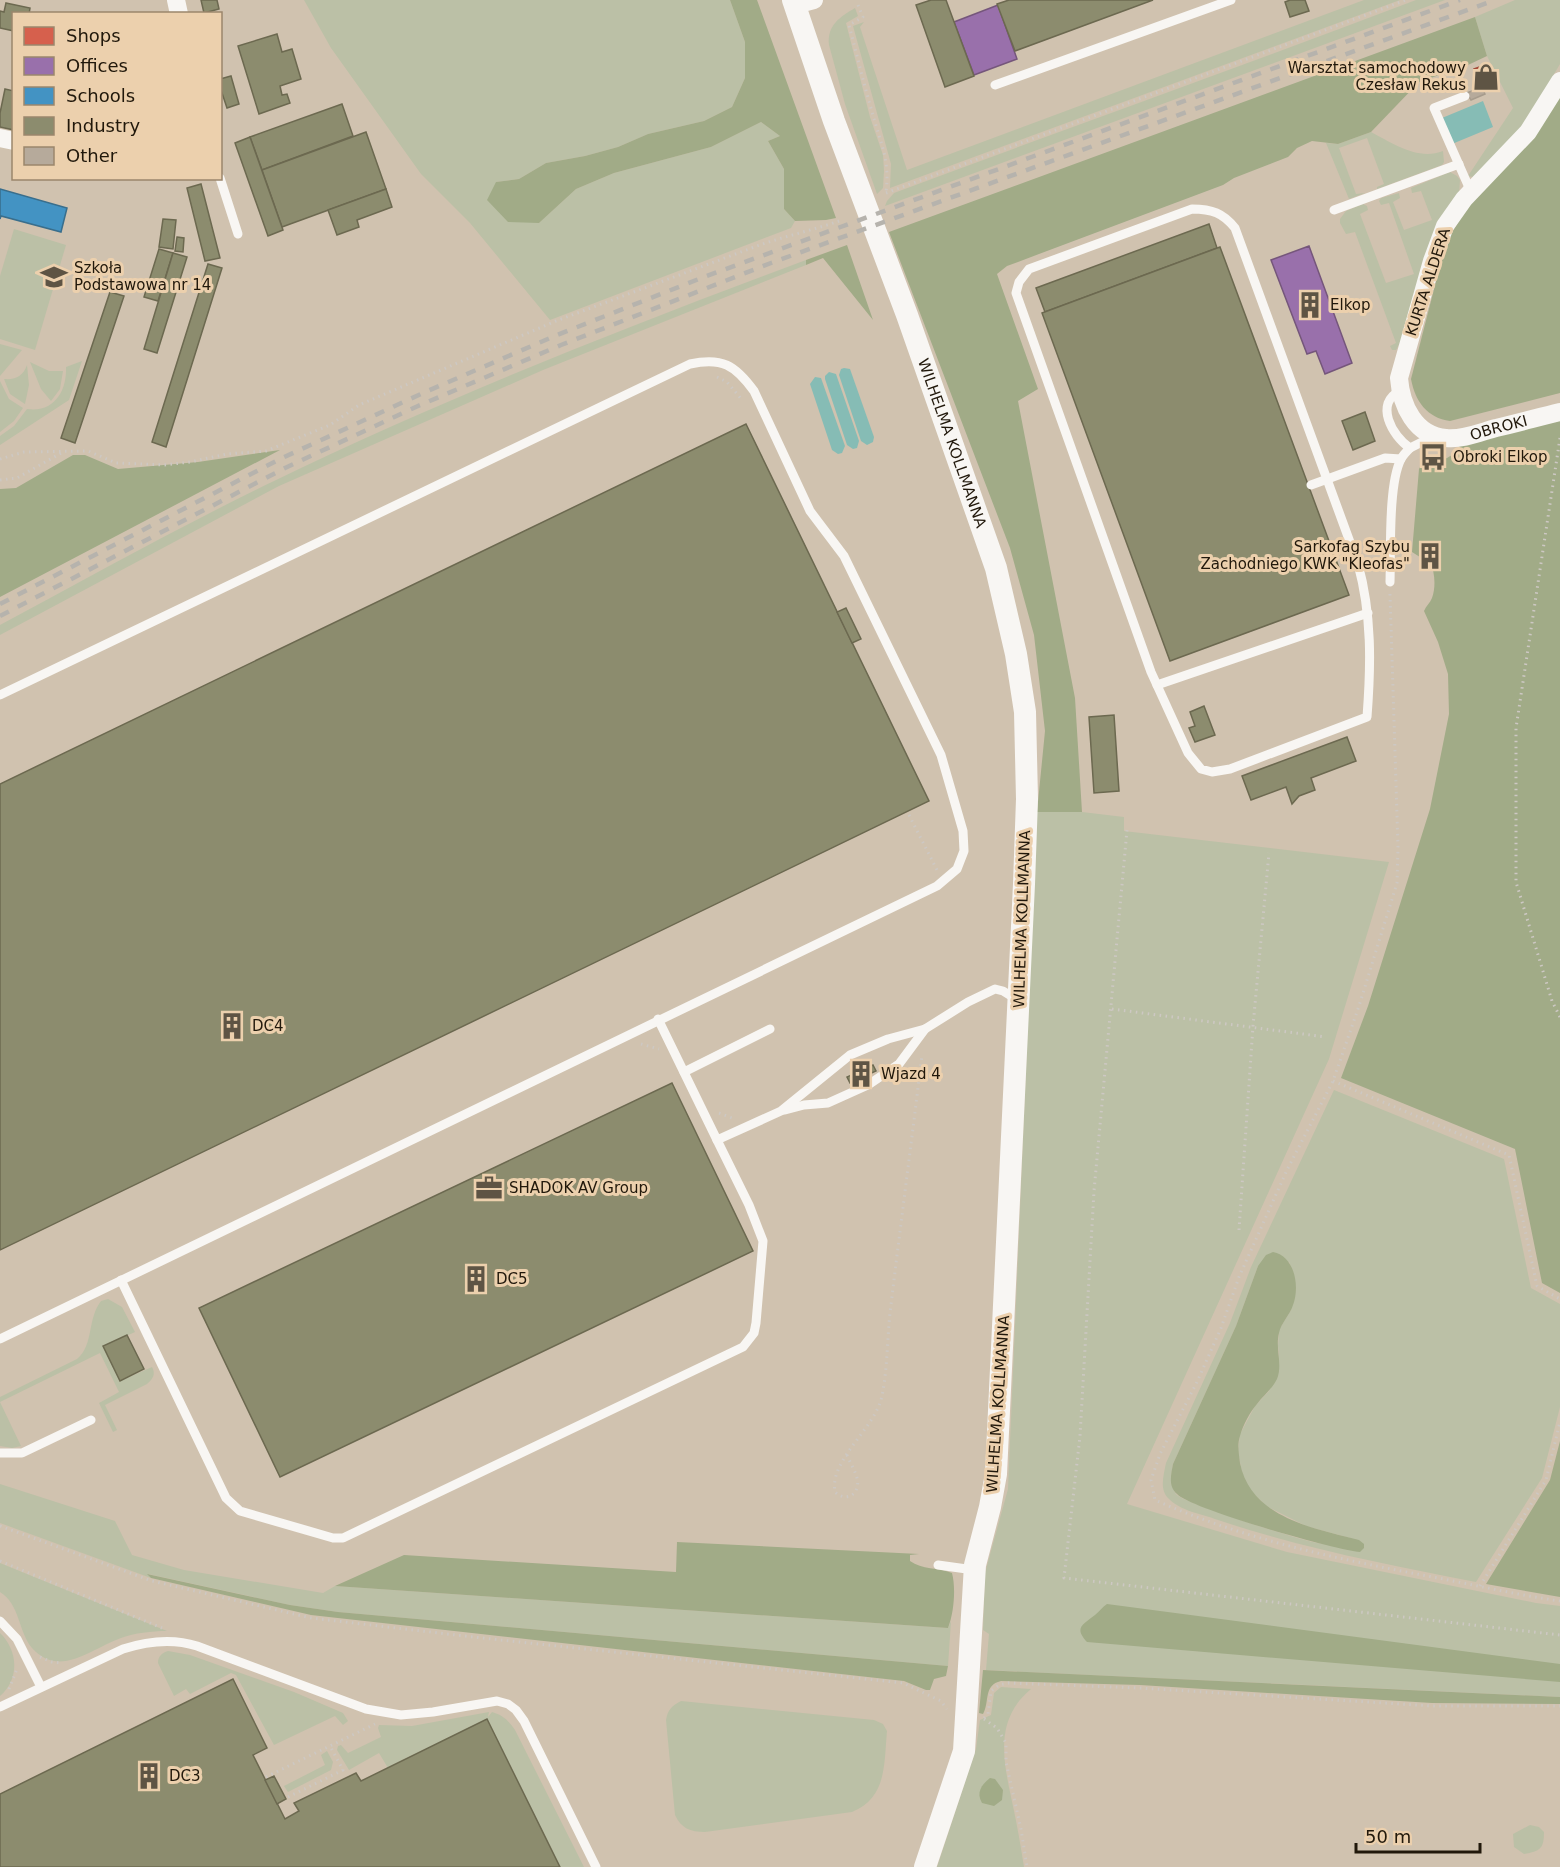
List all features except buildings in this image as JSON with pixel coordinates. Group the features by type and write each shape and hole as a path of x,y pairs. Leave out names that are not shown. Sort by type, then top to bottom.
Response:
{"street":[{"name":"WILHELMA KOLLMANNA","path":"800,2 873,200 879,243 992,554 1022,683 1026,727 1027,799 1019,1000 996,1474 992,1500 974,1569 964,1751 925,1867"},
{"name":"KURTA ALDERA","path":"1400,391 1401,368 1436,248 1452,213 1528,132 1560,81"},
{"path":"1400,391 1417,425 1424,432 1434,436"},
{"name":"OBROKI","path":"1434,436 1455,438 1560,412"}],"lane":[{"path":"994,85 1231,0"},
{"path":"1465,96 1434,108 1471,192"},
{"path":"1334,210 1459,164"},
{"path":"221,180 238,234"},
{"path":"1192,209 1210,209 1226,217 1235,228 1358,564 1366,591 1368,613 1371,649 1367,717 1230,769 1212,772 1201,769 1188,753 1157,685 1019,305 1016,293 1023,275 1029,270 1192,209"},
{"path":"0,694 690,364 707,360 727,364 742,374 754,391 810,511 844,555 941,755 963,831 964,851 957,869 937,886 0,1338"},
{"path":"1400,391 1393,394 1386,407 1394,431 1400,441 1410,448"},
{"path":"1390,582 1392,503 1401,459 1410,448 1434,436"},
{"path":"1311,485 1385,458 1401,459"},
{"path":"1157,685 1368,613"},
{"path":"782,1111 850,1055 888,1039 925,1029 968,1002 995,989 1019,1000"},
{"path":"121,1280 231,1505 240,1511 333,1538 344,1538 743,1347 750,1340 756,1323 763,1240 749,1204 658,1019"},
{"path":"684,1072 770,1029"},
{"path":"717,1140 782,1111 804,1105 828,1103 868,1085 899,1064 925,1029"},
{"path":"0,1453 22,1453 91,1420"},
{"path":"938,1565 974,1569"},
{"path":"0,1621 17,1639 41,1687"},
{"path":"0,1707 123,1648 171,1640 197,1646 366,1709 401,1716 497,1701 516,1710 524,1721 596,1867"}],"path":[{"path":"873,200 886,193 1406,0"},
{"path":"858,5 864,17 849,25 873,116 886,154 889,173 886,193"},
{"path":"0,459 24,452 88,451 116,463 164,465 227,454 266,451 330,425 359,405 556,321 757,246 789,235 813,231 842,220"},
{"path":"710,374 727,382 749,408"},
{"path":"1560,438 1516,728 1516,882 1552,1001 1560,1017"},
{"path":"0,480 18,478 64,452"},
{"path":"1390,582 1389,625 1398,847 1397,883 1359,1006 1333,1080 1287,1170 1239,1277 1221,1328 1197,1382 1160,1454 1151,1480 1155,1500 1217,1524 1324,1555 1560,1601"},
{"path":"909,815 938,872 946,867"},
{"path":"1127,830 1094,1191 1080,1436 1064,1578 1560,1635"},
{"path":"1239,1230 1253,1026 1269,853"},
{"path":"1112,1009 1326,1037"},
{"path":"847,1455 857,1480 858,1489 854,1495 847,1498 840,1497 835,1492 833,1484 840,1464 876,1414 883,1393 889,1321 925,1029"},
{"path":"1333,1080 1509,1155 1537,1286 1560,1299"},
{"path":"715,1112 729,1118 740,1119"},
{"path":"1479,1586 1546,1480 1560,1422"},
{"path":"0,1526 152,1581 311,1618 473,1638 903,1683 944,1703 948,1714"},
{"path":"0,1561 172,1632"},
{"path":"6,1693 17,1669"},
{"path":"977,1718 988,1714 991,1691 999,1685 1008,1683 1151,1688 1433,1706 1560,1706"},
{"path":"982,1718 997,1728 1006,1743 1006,1762 1027,1867"},
{"path":"266,1777 381,1721 375,1720"},
{"path":"288,1797 343,1770 330,1746"}],"green space":[{"path":"304,0 730,0 745,42 745,78 732,107 704,121 648,134 618,147 585,156 546,163 519,179 496,182 539,223 576,189 614,173 711,147 761,122 780,136 768,141 784,169 784,209 795,221 791,228 550,320 470,223 421,174 331,48"},
{"path":"730,0 757,0 836,218 795,221 784,209 784,169 768,141 780,136 761,122 711,147 614,173 576,189 539,223 508,222 487,200 496,182 519,179 546,163 618,147 648,134 704,121 732,107 745,78 745,42"},
{"path":"1364,0 1400,0 890,188 891,164 853,26 864,22 860,27 907,170"},
{"path":"1416,0 1445,0 885,206 894,193"},
{"path":"1515,0 1560,0 1560,64 1522,128 1473,177 1468,176 1513,108 1487,56 1475,17"},
{"path":"855,8 858,16 846,23 870,117 883,155 883,188 877,194 845,104 829,45 832,27 840,18"},
{"path":"1475,17 1487,56 1419,82 1371,132 1338,144 1312,141 1297,148 1288,157 1234,178 1223,185 1007,266 997,274 1038,389 1018,401 1075,698 1082,812 1037,812 1045,731 1034,635 1010,548 889,232"},
{"path":"1560,96 1560,393 1450,421 1442,419 1423,407 1411,379 1442,258 1450,236 1465,210"},
{"path":"1371,132 1415,152 1434,154 1443,151 1444,162 1442,165 1377,189 1384,184 1367,138 1339,148 1356,194 1365,193 1349,199 1326,143 1338,144"},
{"path":"1450,172 1460,180 1459,194 1401,341 1396,350 1392,350 1390,346 1396,343 1355,232 1346,234 1340,219 1346,211 1363,204 1367,206 1368,210 1360,214 1386,283 1414,274 1389,203 1381,205 1379,201 1381,198 1399,193 1400,198 1393,202 1404,230 1432,220 1421,191 1412,193 1411,188"},
{"path":"14,229 66,245 35,350 0,339 0,276"},
{"path":"847,245 873,320 823,258 806,265 806,260"},
{"path":"806,260 806,265 543,370 279,486 0,635 0,625 205,516 339,450 537,364"},
{"path":"0,344 22,350 0,376"},
{"path":"82,361 69,400 0,445 0,436 14,426 27,409 45,408 57,398 64,384 66,367"},
{"path":"30,362 49,371 63,371 60,389 51,401 41,389"},
{"path":"27,365 29,385 25,404 10,394 4,379 18,376"},
{"path":"0,381 9,399 23,408 14,421 0,432"},
{"path":"1560,419 1560,1293 1542,1283 1515,1149 1341,1078 1368,1006 1430,809 1449,714 1448,674 1438,642 1424,611 1433,594 1434,580 1430,562 1437,562 1437,553 1424,552 1423,559 1412,552 1419,469 1421,465 1447,458 1460,450 1459,445"},
{"path":"280,450 0,597 0,489 16,488 73,455 85,455 118,469 198,462"},
{"path":"1037,812 1082,812 1124,817 1124,831 1389,862 1329,1059 1127,1504 1287,1552 1560,1606 1560,1697 986,1670 989,1634 983,1630 985,1573 1008,1489"},
{"path":"1334,1090 1504,1159 1531,1288 1560,1304 1560,1407 1542,1478 1476,1582 1378,1562 1250,1530 1185,1509 1165,1494 1163,1481 1166,1463 1230,1323 1251,1267","holes":["1289,1262 1294,1275 1291,1310 1279,1330 1279,1355 1269,1391 1255,1406 1240,1434 1238,1451 1242,1473 1250,1490 1266,1506 1306,1526 1350,1538 1323,1544 1201,1506 1177,1495 1172,1480 1173,1464 1236,1326 1258,1266"]},
{"path":"1273,1252 1286,1259 1291,1266 1296,1281 1295,1298 1292,1309 1279,1333 1277,1379 1252,1411 1241,1432 1238,1446 1240,1463 1246,1482 1257,1497 1270,1508 1304,1525 1359,1540 1364,1544 1360,1552 1295,1537 1208,1509 1177,1494 1171,1484 1173,1464 1236,1326 1258,1266 1266,1255"},
{"path":"108,1299 122,1307 135,1332 104,1346 120,1381 152,1367 154,1372 147,1384 105,1405 117,1430 113,1432 99,1403 119,1392 100,1353 0,1402 0,1397 77,1359 86,1347 97,1308 101,1301"},
{"path":"0,1402 21,1446 12,1448 0,1446"},
{"path":"1560,1441 1560,1597 1486,1584 1550,1480"},
{"path":"0,1484 115,1521 132,1555 184,1570 323,1593 335,1586 948,1628 951,1621 948,1666 338,1612 290,1605 148,1574 151,1578 0,1523"},
{"path":"677,1542 919,1554 910,1555 910,1561 920,1566 952,1573 954,1593 950,1622 948,1628 335,1586 404,1555 676,1572"},
{"path":"0,1563 167,1631 126,1636 87,1654 65,1661 54,1661 43,1657 27,1641 11,1603 0,1592"},
{"path":"147,1574 290,1605 338,1612 948,1666 946,1676 934,1679 930,1690 926,1690 904,1681 311,1615 151,1578"},
{"path":"1107,1604 1560,1664 1560,1682 1087,1642 1080,1629"},
{"path":"0,1633 13,1656 14,1673 0,1696"},
{"path":"168,1651 190,1655 294,1692 343,1713 348,1721 343,1725 335,1716 274,1745 236,1675 231,1673 190,1694 186,1689 174,1696 158,1663 161,1655"},
{"path":"983,1670 1560,1697 1560,1704 1432,1703 1140,1685 1001,1681 995,1683 989,1690 983,1714 979,1713"},
{"path":"1001,1687 1031,1689 1018,1702 1010,1716 1004,1746 1007,1778 1024,1867 937,1867 976,1749 980,1720 991,1715 994,1693"},
{"path":"681,1701 874,1720 883,1724 887,1731 884,1767 878,1789 863,1806 852,1812 705,1832 687,1828 675,1815 666,1720 671,1708"},
{"path":"489,1712 488,1717 492,1712 499,1715 515,1730 584,1867 560,1867 487,1719 388,1768 379,1753 349,1770 337,1750 341,1745 348,1753 381,1737 379,1725 412,1726"},
{"path":"327,1751 333,1762 331,1770 288,1792 284,1786 325,1765 321,1755"},
{"path":"990,1778 995,1779 1003,1790 1002,1800 994,1806 982,1803 979,1796 982,1786"},
{"path":"1530,1825 1539,1827 1544,1832 1543,1842 1542,1846 1534,1852 1524,1854 1514,1847 1513,1834"}],"water":[{"path":"1483,101 1493,127 1452,144 1442,118"},
{"path":"841,369 850,369 874,437 873,442 867,445 861,441 839,375"},
{"path":"829,372 836,374 859,441 857,448 853,449 847,445 825,379"},
{"path":"815,377 821,378 845,446 842,453 838,454 832,450 810,384"}],"railway":[{"path":"0,604 280,459 423,393 557,335 704,277 1460,0"},
{"path":"0,616 285,468 418,406 561,345 771,263 1495,0"}],"place":[{"name":"Warsztat samochodowy Czesław Rekus","path":"1486,77"},
{"name":"Szkoła Podstawowa nr 14","path":"54,277"},
{"name":"Elkop","path":"1310,305"},
{"name":"Obroki Elkop","path":"1433,457"},
{"name":"Sarkofag Szybu Zachodniego KWK \"Kleofas\"","path":"1430,556"},
{"name":"DC4","path":"232,1026"},
{"name":"Wjazd 4","path":"861,1074"},
{"name":"SHADOK AV Group","path":"489,1188"},
{"name":"DC5","path":"476,1279"},
{"name":"DC3","path":"149,1776"}]}
